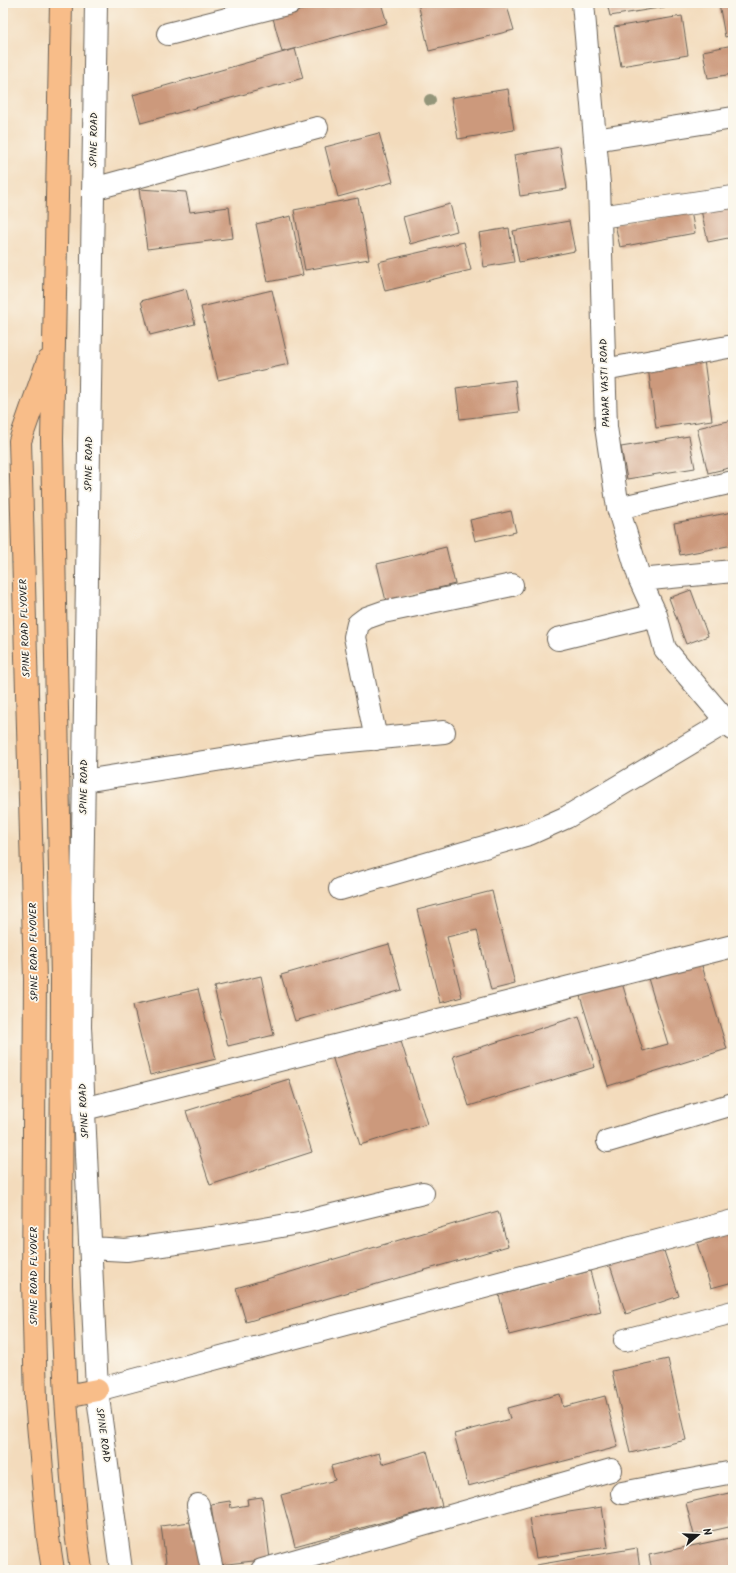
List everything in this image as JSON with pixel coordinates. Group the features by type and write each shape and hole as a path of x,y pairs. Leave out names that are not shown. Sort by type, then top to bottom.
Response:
{"main road":[{"name":"SPINE ROAD","path":"61,3 52,439 62,980 61,1285 66,1396 76,1532 81,1570"},
{"name":"SPINE ROAD FLYOVER","path":"53,1570 48,1538 36,1401 33,1283 35,979 20,441 55,339"},
{"path":"66,1396 97,1390"}],"street":[{"name":"SPINE ROAD","path":"96,3 80,1026 97,1390 121,1570"},
{"path":"168,34 290,3"},
{"name":"PAWAR VASTI ROAD","path":"583,3 600,217 606,427 618,508 640,580 656,615 665,649 730,726"},
{"path":"595,140 733,118"},
{"path":"93,189 317,128"},
{"path":"600,217 733,197"},
{"path":"604,370 733,346"},
{"path":"618,508 733,482"},
{"path":"640,580 733,570"},
{"path":"376,739 355,637 358,624 366,618 383,612 512,584"},
{"path":"558,639 656,615"},
{"path":"340,889 529,834 567,817 730,726"},
{"path":"84,781 317,744 444,732"},
{"path":"84,1109 733,946"},
{"path":"608,1141 733,1104"},
{"path":"90,1248 126,1250 212,1238 304,1222 423,1193"},
{"path":"97,1390 733,1220"},
{"path":"625,1340 733,1312"},
{"path":"262,1570 301,1564 611,1470"},
{"path":"622,1493 733,1472"},
{"path":"198,1506 212,1570"}],"building":[{"path":"327,3 381,3 387,23 282,52 273,18"},
{"path":"418,3 516,3 507,6 514,30 429,51"},
{"path":"607,3 683,3 683,4 610,16"},
{"path":"719,3 733,3 733,35 725,37"},
{"path":"682,16 688,55 621,66 614,27"},
{"path":"733,45 733,74 708,78 703,51"},
{"path":"295,49 303,78 141,123 133,95"},
{"path":"508,89 514,130 458,139 451,98"},
{"path":"379,133 393,182 338,197 325,147"},
{"path":"560,147 567,189 520,196 514,155"},
{"path":"139,189 186,192 190,212 229,207 233,238 147,249"},
{"path":"358,198 369,259 305,270 294,210"},
{"path":"733,203 733,237 708,242 701,210"},
{"path":"450,204 457,231 410,244 403,217"},
{"path":"691,211 695,233 620,247 615,224"},
{"path":"291,216 303,275 268,282 256,224"},
{"path":"569,221 575,251 519,262 513,231"},
{"path":"509,228 514,262 484,267 479,233"},
{"path":"464,242 471,270 385,291 378,262"},
{"path":"186,289 195,324 150,335 141,301"},
{"path":"272,290 289,364 218,380 201,307"},
{"path":"704,360 712,420 656,428 648,367"},
{"path":"515,380 519,412 460,419 456,388"},
{"path":"733,420 733,467 708,473 697,428"},
{"path":"689,436 695,468 627,479 621,447"},
{"path":"511,511 516,532 475,541 470,520"},
{"path":"733,512 733,545 680,555 674,523"},
{"path":"446,547 455,584 386,601 377,564"},
{"path":"691,590 708,636 686,644 669,598"},
{"path":"492,891 515,984 491,990 477,930 447,937 462,997 440,1003 417,910"},
{"path":"389,944 402,990 295,1021 281,975"},
{"path":"700,959 727,1049 608,1086 580,996 622,983 643,1051 668,1044 647,975"},
{"path":"261,976 274,1035 228,1046 214,987"},
{"path":"198,989 216,1059 150,1075 133,1005"},
{"path":"579,1016 595,1067 469,1106 453,1056"},
{"path":"399,1035 427,1124 360,1145 332,1056"},
{"path":"289,1079 312,1152 210,1185 186,1111"},
{"path":"498,1211 508,1246 246,1322 236,1288"},
{"path":"733,1232 733,1282 711,1288 697,1243"},
{"path":"663,1248 679,1296 626,1314 610,1265"},
{"path":"590,1271 601,1312 509,1335 499,1295"},
{"path":"668,1359 686,1440 630,1453 612,1371"},
{"path":"560,1394 563,1407 605,1396 618,1447 468,1486 454,1434 510,1419 507,1408"},
{"path":"427,1451 442,1506 295,1546 281,1495 335,1480 331,1466 379,1453 382,1464"},
{"path":"733,1492 733,1526 694,1535 686,1503"},
{"path":"262,1497 270,1559 219,1565 211,1504 230,1501 231,1508 248,1505 247,1499"},
{"path":"602,1507 608,1547 536,1558 529,1518"},
{"path":"190,1522 193,1542 205,1540 208,1565 200,1566 200,1570 167,1570 161,1526"},
{"path":"733,1537 733,1570 652,1570 649,1555"},
{"path":"637,1548 640,1570 537,1570 536,1565"}]}
